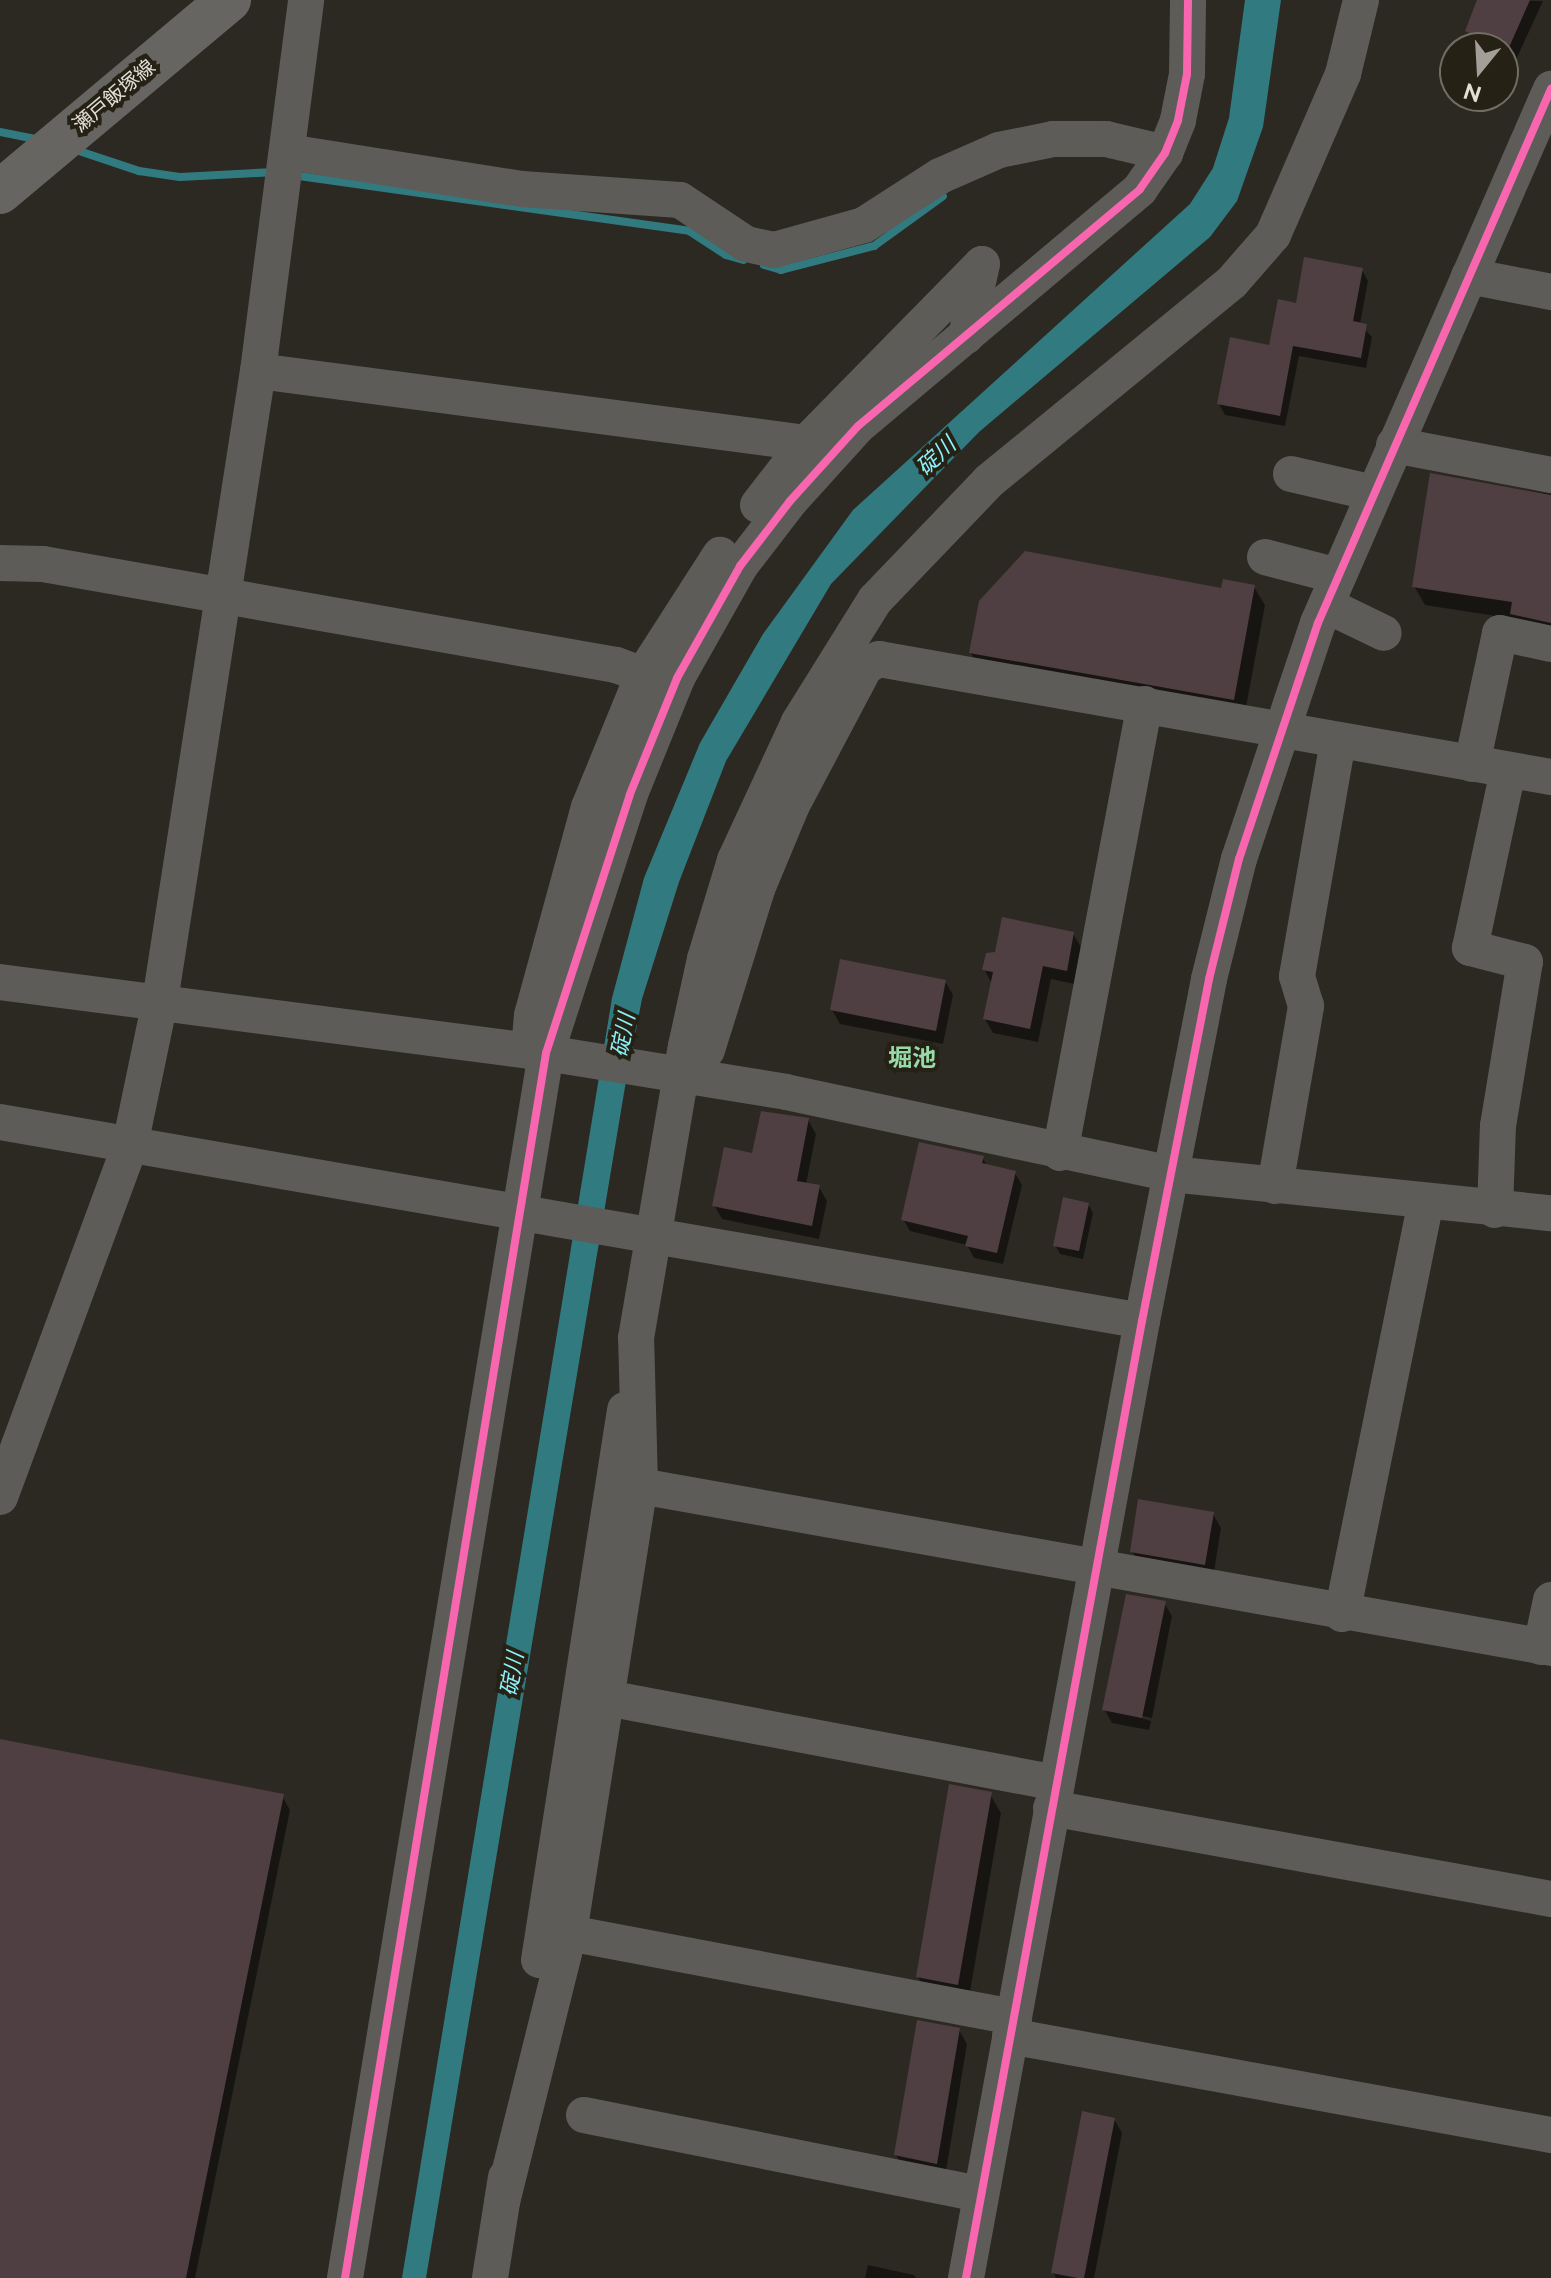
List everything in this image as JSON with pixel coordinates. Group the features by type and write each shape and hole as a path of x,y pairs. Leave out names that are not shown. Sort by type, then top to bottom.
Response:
{"main road":[{"name":"瀬戸飯塚線","path":"0,192 229,0"}],"street":[{"path":"0,1497 130,1145 160,1001 258,371 306,0"},
{"path":"345,2278 527,1215 544,1053 642,765 677,678 740,566 858,426 1140,189 1165,153 1187,74 1188,0"},
{"path":"490,2278 651,1236 685,1076 705,959 735,860 799,722 875,600 989,481 1232,282 1273,235 1343,74 1361,0"},
{"path":"966,2278 1053,1796 1209,979 1279,729 1332,590 1551,89"},
{"path":"287,164 522,189 680,200 746,244 774,250 864,225 940,176 999,150 1053,139 1106,139 1165,153"},
{"path":"544,1053 532,1015 589,807 643,675 727,544 806,443 982,264 966,336"},
{"path":"1469,276 1551,292"},
{"path":"258,371 806,443"},
{"path":"1394,445 1551,475"},
{"path":"1291,474 1373,493"},
{"path":"1265,557 1332,590 1384,633"},
{"path":"0,563 43,564 616,665 643,675"},
{"path":"1472,764 1500,633 1551,644"},
{"path":"685,1076 792,805 865,667 893,658 1338,741 1551,777"},
{"path":"1060,1153 1145,704"},
{"path":"1275,1186 1306,1006 1297,976 1338,741"},
{"path":"1495,1210 1498,1126 1525,962 1470,948 1508,770"},
{"path":"0,982 544,1053 685,1076 870,1108 1060,1153 1171,1174 1495,1210 1551,1213"},
{"path":"0,1122 1142,1321"},
{"path":"1342,1614 1426,1202"},
{"path":"502,2202 569,1933 640,1486 636,1338"},
{"path":"640,1486 1096,1571 1546,1648 1551,1600"},
{"path":"607,1698 1053,1796 1551,1899"},
{"path":"569,1933 1551,2135"},
{"path":"584,2115 981,2194"}],"water":[{"name":"碇川","path":"1245,0 1281,0 1263,127 1237,201 1210,237 979,432 831,584 726,761 679,882 642,999 626,1081 426,2278 402,2278 612,998 644,878 700,743 763,634 853,510 1190,204 1213,168 1229,118"}],"building":[{"path":"1477,0 1530,0 1516,32 1465,31"},
{"path":"1304,257 1363,268 1353,321 1367,324 1361,358 1293,346 1280,416 1217,404 1230,337 1269,345 1278,299 1296,303"},
{"path":"1430,473 1551,495 1551,623 1510,614 1512,602 1412,587"},
{"path":"1025,551 1221,588 1223,579 1255,585 1234,700 969,653 979,601"},
{"path":"1002,917 1074,932 1067,971 1043,966 1030,1029 983,1019 993,972 982,970 986,953 995,952"},
{"path":"840,959 946,980 936,1031 830,1010"},
{"path":"761,1111 809,1118 797,1181 820,1185 812,1226 712,1206 724,1147 752,1153"},
{"path":"919,1142 984,1156 982,1163 1016,1171 997,1253 965,1246 968,1236 901,1220"},
{"path":"1063,1197 1089,1203 1079,1251 1053,1246"},
{"path":"1138,1499 1214,1512 1205,1565 1130,1552"},
{"path":"1126,1594 1166,1601 1142,1718 1102,1710"},
{"path":"0,1739 284,1794 186,2278 0,2278"},
{"path":"949,1784 992,1792 958,1985 916,1977"},
{"path":"917,2020 960,2028 937,2164 894,2155"},
{"path":"1082,2111 1115,2118 1084,2278 1078,2278 1051,2273"}],"waterway":[{"path":"0,132 40,140"},
{"path":"73,149 139,171 180,177 275,172"},
{"path":"292,175 689,231 726,255 743,260"},
{"path":"764,265 781,270 874,246 943,196"}],"cycle path":[{"path":"345,2278 546,1053 630,794 677,678 740,566 790,501 858,426 1140,189 1165,153 1178,120 1187,74 1188,0"},
{"path":"966,2278 1142,1321 1209,979 1239,859 1318,623 1551,89"}],"district":[{"name":"堀池","path":"912,1058"}]}
